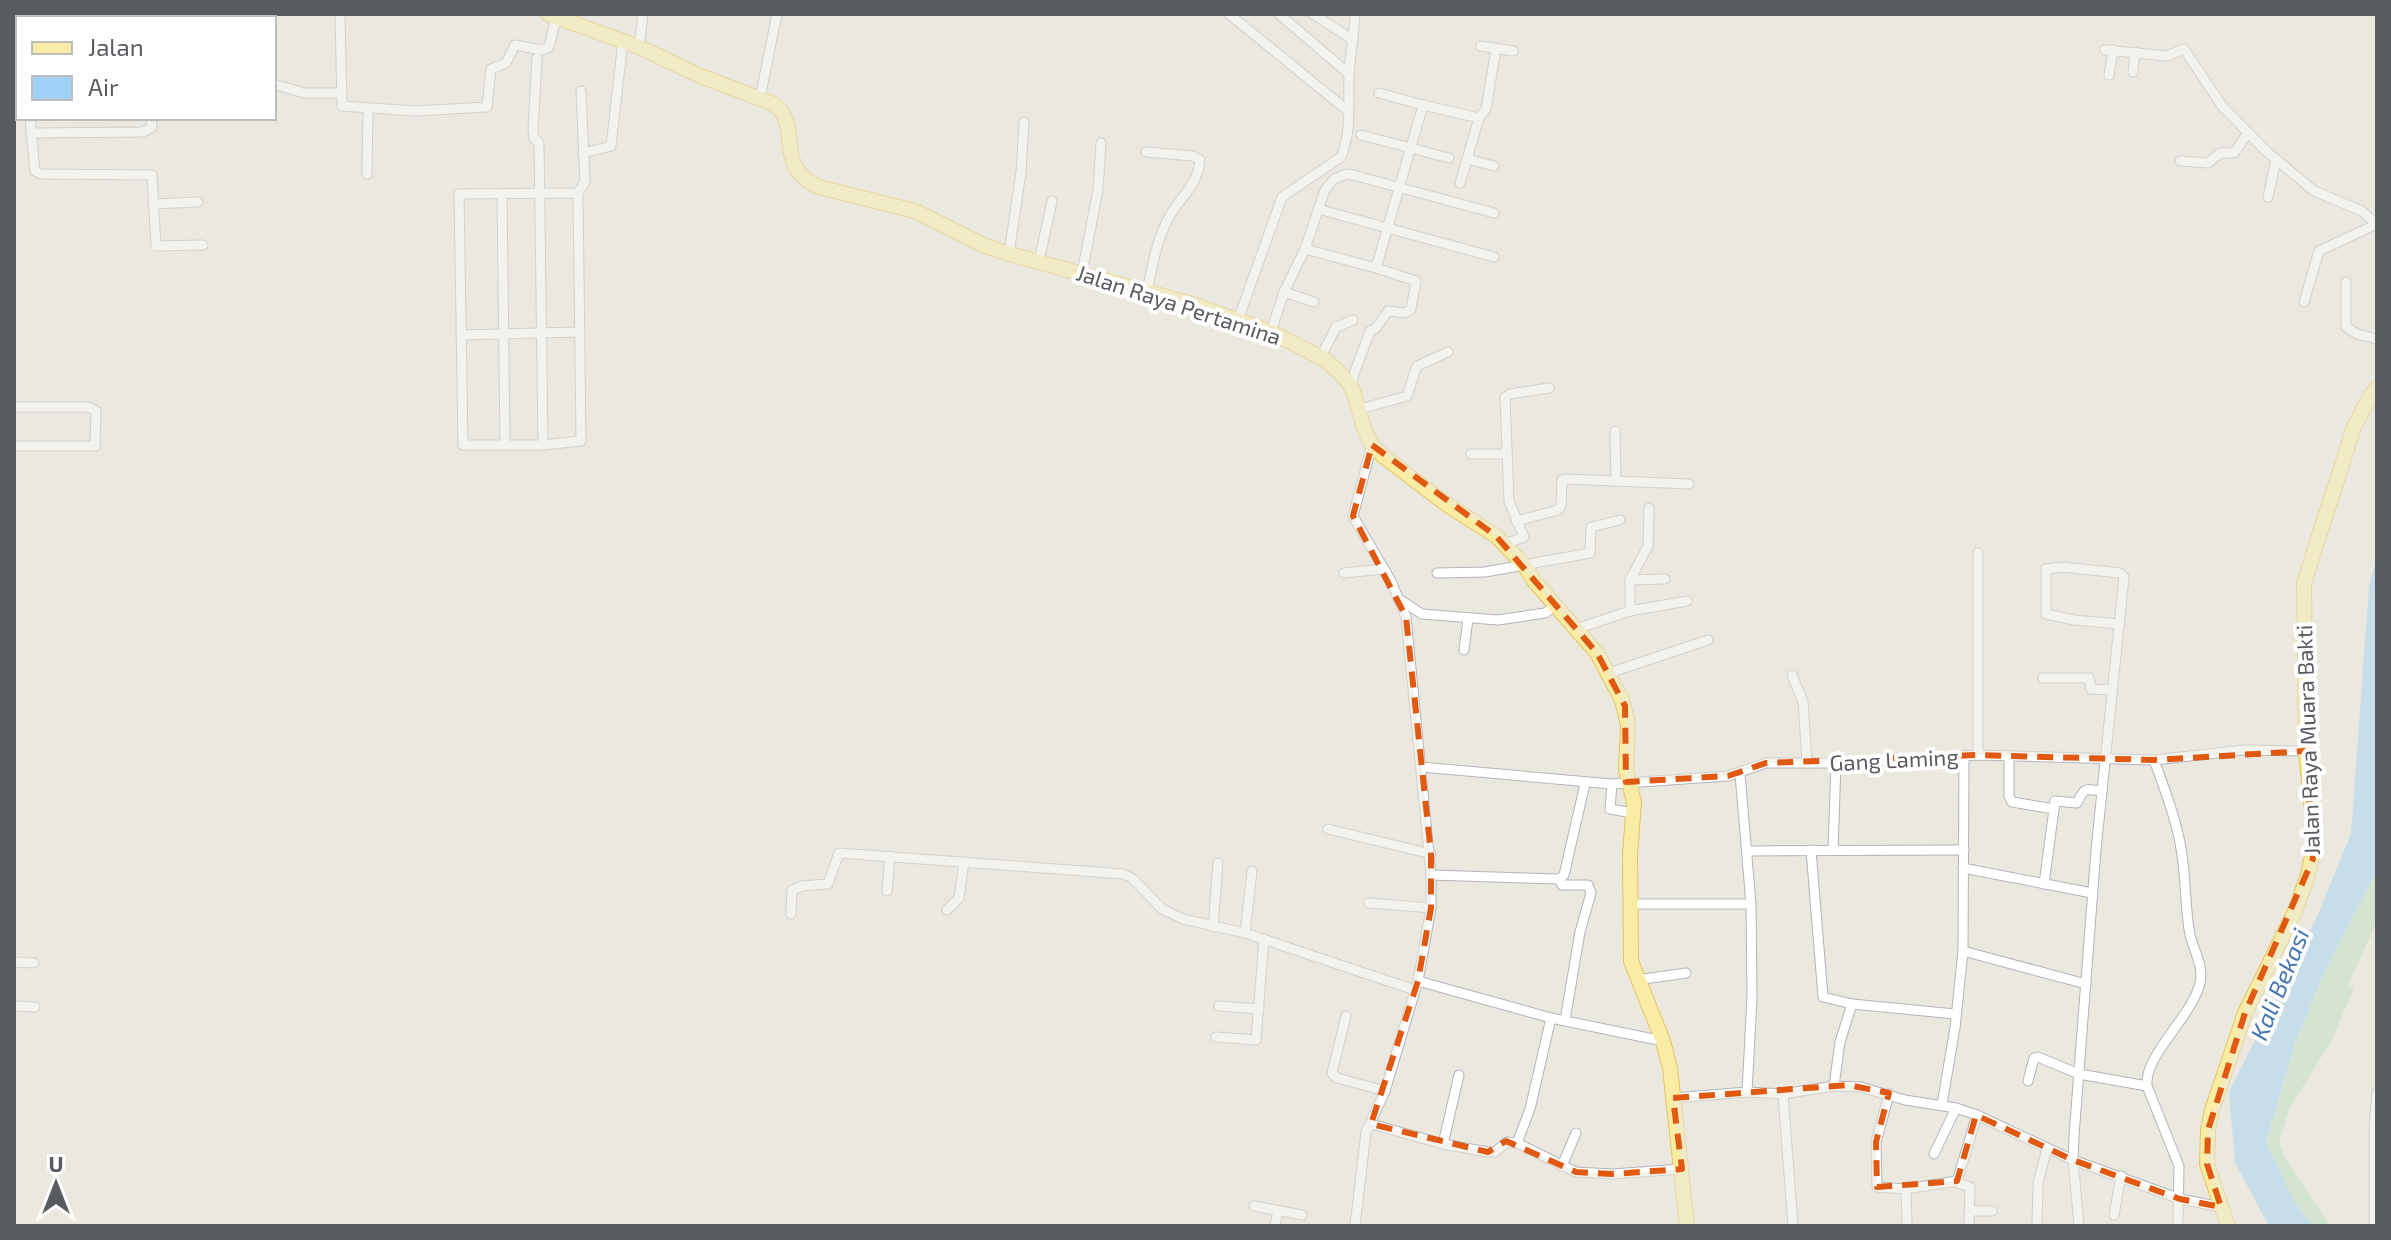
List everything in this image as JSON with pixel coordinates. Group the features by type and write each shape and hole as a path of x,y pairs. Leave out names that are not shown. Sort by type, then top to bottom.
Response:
{"main road":[{"name":"Jalan Raya Pertamina","path":"554,15 639,47 782,110 793,164 808,182 835,192 915,211 983,245 1009,254 1238,320 1271,332 1321,357 1337,369 1350,385 1372,445"},
{"name":"Jalan Raya Muara Bakti","path":"2228,1226 2207,1164 2208,1130 2223,1073 2245,1013 2296,909 2313,859 2314,824 2306,751 2304,583 2354,427 2377,387"},
{"path":"1372,445 1446,504 1504,544 1597,653 1625,706 1628,782 1634,802 1629,944 1637,980 1663,1041 1670,1068 1687,1226"}],"street":[{"path":"340,14 340,93 344,107 415,111 487,107 491,69 506,63 515,45 542,50 549,47 554,15"},
{"path":"639,47 643,14"},
{"path":"760,98 777,14"},
{"path":"1229,14 1348,111"},
{"path":"1279,14 1349,74"},
{"path":"1238,320 1278,203 1282,197 1341,157 1349,131 1349,74 1355,14"},
{"path":"1300,31 1314,15 1353,40"},
{"path":"583,153 611,146 623,41"},
{"path":"1481,46 1513,51"},
{"path":"1460,183 1479,118 1486,109 1496,49"},
{"path":"2109,75 2109,50 2167,56 2184,49 2222,106 2276,159 2324,197 2362,211 2376,223 2319,251 2304,302"},
{"path":"2133,72 2135,52"},
{"path":"537,58 533,129 534,138 539,143 543,445"},
{"path":"276,85 304,93 340,93"},
{"path":"578,193 459,194 463,445 543,445 581,441 578,193 585,182 581,91"},
{"path":"1379,93 1479,118"},
{"path":"1376,268 1423,105"},
{"path":"367,174 368,109"},
{"path":"30,120 35,171 41,174 152,175 156,246 203,245"},
{"path":"31,133 143,132 152,127 151,120"},
{"path":"1009,254 1021,172 1024,122"},
{"path":"2180,161 2208,163 2220,153 2234,153 2248,133"},
{"path":"1361,135 1449,158"},
{"path":"1082,273 1098,190 1101,143"},
{"path":"1146,152 1193,156 1200,160 1192,187 1167,221 1155,252 1147,292"},
{"path":"1467,159 1494,166"},
{"path":"2268,197 2276,159"},
{"path":"1271,332 1328,185 1343,175 1353,175 1494,213"},
{"path":"502,194 505,445"},
{"path":"1039,261 1052,201"},
{"path":"153,204 198,202"},
{"path":"1318,209 1494,257"},
{"path":"1305,249 1416,281 1411,309 1405,313 1388,311 1376,328 1370,331 1350,385"},
{"path":"2346,282 2346,327 2357,334 2377,339"},
{"path":"1284,292 1314,302"},
{"path":"1321,357 1336,327 1353,320"},
{"path":"461,335 580,332"},
{"path":"1360,409 1407,396 1417,366 1448,352"},
{"path":"1504,544 1523,538 1524,534 1509,501 1505,397 1549,388"},
{"path":"14,407 88,407 96,411 95,446 14,446"},
{"path":"1615,431 1616,481"},
{"path":"1355,1226 1362,1152 1385,1091 1416,986 1431,908 1431,854 1410,652 1400,600 1353,516 1372,445"},
{"path":"1471,454 1507,454"},
{"path":"1516,521 1558,510 1563,479 1689,484"},
{"path":"1630,611 1630,580 1649,542 1649,508"},
{"path":"1437,573 1485,572 1590,553 1591,527 1620,520"},
{"path":"1978,553 1978,755"},
{"path":"2079,1226 2073,1160 2092,893 2120,624 2123,574 2062,567 2046,569 2046,614 2120,624"},
{"path":"1344,573 1383,569"},
{"path":"1630,580 1665,579"},
{"path":"1400,600 1422,614 1468,619 1498,620 1545,613 1555,606"},
{"path":"1576,629 1630,611 1687,601"},
{"path":"1464,650 1468,619"},
{"path":"1609,673 1708,640"},
{"path":"1792,675 1803,702 1807,763"},
{"path":"2043,678 2089,678 2091,689 2111,690"},
{"name":"Gang Laming","path":"1421,767 1612,784 1740,774 1758,764 1978,755 2159,759 2244,750 2306,751"},
{"path":"1942,1104 1955,1028 1963,951 1964,756"},
{"path":"2009,756 2009,800 2054,809"},
{"path":"2159,759 2182,851 2190,934 2200,977 2200,985 2184,1016 2149,1068 2147,1086 2179,1166 2185,1200 2178,1226"},
{"path":"1833,850 1836,763"},
{"path":"1740,774 1751,904 1752,998 1747,1092"},
{"path":"1431,875 1559,879 1564,875 1585,784"},
{"path":"1612,784 1610,809 1633,813"},
{"path":"2044,884 2055,801 2077,803 2081,791 2085,789 2102,791"},
{"path":"1328,829 1431,854"},
{"path":"1811,850 1821,994 1825,999 1955,1014"},
{"path":"1747,851 1964,850"},
{"path":"791,914 794,888 828,884 839,853 1123,874 1132,878 1162,909 1183,919 1245,933 1416,986 1663,1041"},
{"path":"887,891 890,856"},
{"path":"947,910 959,898 964,862"},
{"path":"1213,927 1218,863"},
{"path":"1963,868 2092,893"},
{"path":"1245,933 1252,871"},
{"path":"1559,879 1562,885 1588,885 1591,893 1580,932 1565,1020"},
{"path":"1369,903 1431,908"},
{"path":"1629,904 1751,904"},
{"path":"1216,1037 1256,1040 1264,939"},
{"path":"1963,951 2086,984"},
{"path":"14,962 34,963"},
{"path":"1637,980 1686,973"},
{"path":"1834,1086 1840,1042 1852,1004"},
{"path":"14,1006 35,1007"},
{"path":"1219,1006 1259,1009"},
{"path":"1346,1016 1332,1073 1337,1078 1385,1091"},
{"path":"1517,1143 1530,1109 1551,1018"},
{"path":"2028,1081 2036,1057 2079,1074 2147,1086"},
{"path":"1443,1144 1459,1075"},
{"path":"1673,1098 1747,1092 1783,1094 1848,1085 1905,1100 1956,1108 2073,1160 2185,1200 2221,1207"},
{"path":"2374,1226 2377,1092"},
{"path":"1783,1094 1793,1226"},
{"path":"1889,1094 1877,1134 1876,1186 1906,1189 1955,1182 1970,1187 1969,1226"},
{"path":"1934,1154 1956,1108"},
{"path":"1955,1182 1977,1115"},
{"path":"1371,1124 1443,1144 1488,1152 1495,1152 1507,1142 1517,1143 1576,1172 1598,1174 1682,1169"},
{"path":"1562,1166 1576,1133"},
{"path":"2037,1226 2038,1183 2047,1148"},
{"path":"2114,1215 2121,1176"},
{"path":"1906,1189 1907,1226"},
{"path":"1254,1206 1302,1215"},
{"path":"1275,1226 1278,1211"},
{"path":"1969,1211 1992,1211"}],"highlighted area":[{"path":"1372,445 1496,536 1597,653 1625,706 1626,782 1728,776 1766,763 1978,755 2154,760 2306,751 2313,859 2245,1013 2208,1130 2207,1164 2221,1207 2180,1199 2073,1160 1976,1115 1957,1181 1877,1187 1876,1142 1889,1093 1848,1085 1673,1098 1682,1169 1612,1174 1576,1172 1506,1141 1488,1152 1371,1124 1418,981 1431,908 1431,854 1406,617 1353,516"}],"green space":[{"path":"2377,870 2377,922 2348,984 2354,988 2332,1040 2290,1107 2279,1142 2285,1158 2330,1226 2313,1226 2294,1201 2266,1144 2294,1046 2324,973"}],"water":[{"path":"2377,557 2377,870 2324,973 2294,1046 2266,1143 2294,1201 2313,1226 2269,1226 2235,1163 2229,1092 2316,919 2351,834 2369,587"}],"water label":[{"name":"Kali Bekasi","path":"2279,984"}]}
